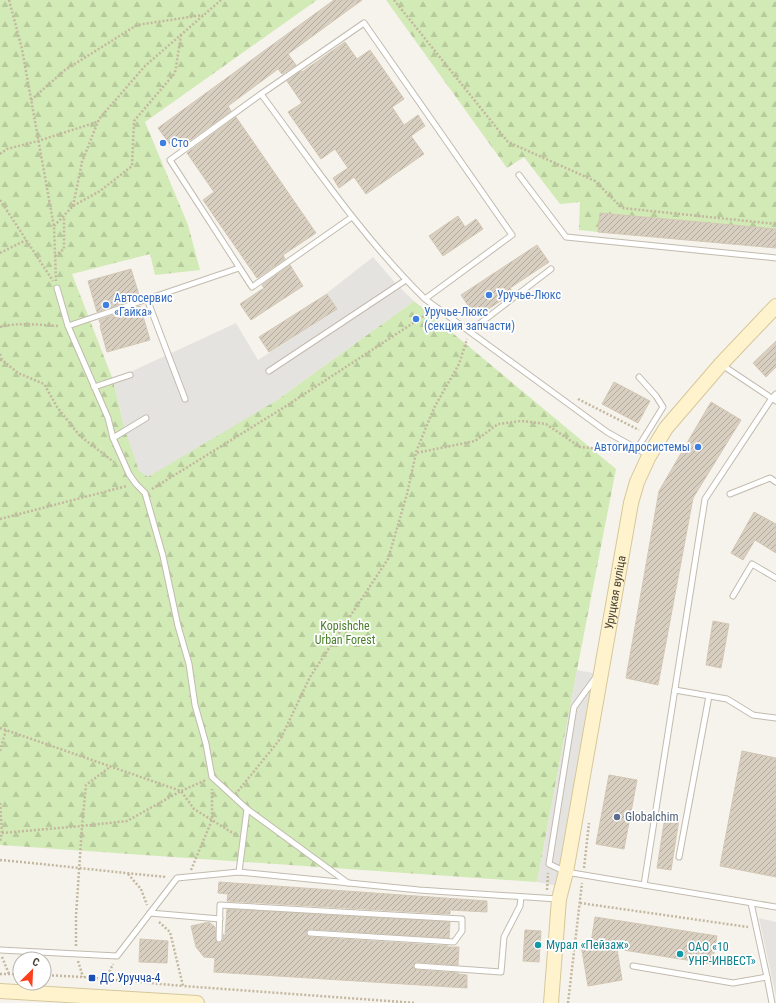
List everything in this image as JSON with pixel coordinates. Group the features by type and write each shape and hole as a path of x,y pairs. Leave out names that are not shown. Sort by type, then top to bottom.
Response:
{"street":[{"name":"Уруцкая вуліца","path":"551,1003 559,899 566,872 631,503 637,482 649,456 666,428 721,364 776,306"},
{"path":"0,991 197,1003"}],"lane":[{"path":"352,217 252,287 170,160 261,94 364,23 512,235 425,299"},
{"path":"261,94 352,217 406,280 425,299 607,432 649,456"},
{"path":"519,175 566,237 776,258"},
{"path":"68,326 239,268"},
{"path":"470,331 551,269"},
{"path":"269,372 406,280"},
{"path":"57,288 68,326 108,418 113,438 129,474 145,493 163,556 178,626 189,664 195,705 206,744 212,777 247,809 348,883"},
{"path":"147,299 185,399"},
{"path":"721,364 774,399"},
{"path":"94,387 130,375"},
{"path":"637,449 663,407 639,376"},
{"path":"644,885 705,499 776,394"},
{"path":"113,438 146,418"},
{"path":"730,494 770,478 776,482"},
{"path":"733,596 752,564 776,578"},
{"path":"601,670 574,706 549,864 566,872 776,908"},
{"path":"675,690 727,698 753,715 776,718"},
{"path":"679,857 709,696"},
{"path":"239,872 247,809"},
{"path":"0,950 117,956 177,878 239,872 419,890 559,899"},
{"path":"416,966 501,972 504,937 520,906 521,897"},
{"path":"751,903 772,1003"},
{"path":"219,938 220,906 462,919 462,932 454,942 310,933"},
{"path":"150,913 220,919"},
{"path":"633,966 733,983 767,977"}],"path":[{"path":"0,200 56,286 54,227 22,49 9,0"},
{"path":"72,206 82,162 99,119 145,66 221,0"},
{"path":"394,0 508,142 595,181 622,208 776,224"},
{"path":"31,101 65,70 137,25 204,15"},
{"path":"54,227 72,206 100,191 132,166 134,121 175,73 181,35"},
{"path":"0,154 7,149 98,122"},
{"path":"55,256 64,249 64,215"},
{"path":"0,253 26,240"},
{"path":"145,493 283,408 437,308"},
{"path":"0,327 6,325 30,324 68,326"},
{"path":"234,796 281,738 310,677 388,559 407,494 416,453 434,408 459,364 470,331"},
{"path":"0,354 1,360 18,373 44,384 57,407 80,436 129,474"},
{"path":"576,398 646,434"},
{"path":"416,453 475,441 498,424 521,421 546,424 580,447 612,450 625,442"},
{"path":"0,519 136,484"},
{"path":"0,728 181,791 194,809 243,840"},
{"path":"0,751 6,730"},
{"path":"83,977 76,954 76,916 86,785 110,767"},
{"path":"2,833 127,821 181,791 212,777 212,820 188,877"},
{"path":"0,803 2,833 0,841"},
{"path":"568,1003 590,819"},
{"path":"0,860 177,878"},
{"path":"128,874 140,888 150,913 170,932 183,986 416,1003"},
{"path":"580,903 757,928"},
{"path":"0,950 9,974 0,974"},
{"path":"106,979 117,956"},
{"path":"52,975 174,985"}],"green space":[{"name":"Kopishche Urban Forest","path":"0,0 317,0 145,122 188,225 200,270 155,275 150,254 72,274 113,380 125,430 274,402 414,301 616,469 537,882 0,845"},
{"path":"386,0 776,0 776,229 600,213 598,232 579,230 580,202 560,204 524,157 507,168"}],"shaded area":[{"path":"373,257 398,286 414,301 274,402 148,477 139,471 125,430 113,380 236,323 258,360 337,309 327,293"},
{"path":"577,670 598,674 559,886 537,882"},
{"path":"759,918 776,922 776,997"}],"building":[{"path":"334,0 362,0 288,54 296,65 282,74 278,69 228,106 231,111 182,146 179,142 172,147 158,128"},
{"path":"345,42 357,59 370,50 404,99 392,107 404,125 418,115 425,126 411,136 424,154 366,194 354,177 339,188 333,178 348,168 335,149 321,159 288,112 302,103 287,81"},
{"path":"236,117 316,233 283,255 285,259 257,278 203,200 214,192 187,153"},
{"path":"600,213 776,229 776,248 598,232"},
{"path":"458,216 465,227 476,219 483,229 443,256 429,236"},
{"path":"537,245 549,262 510,288 513,293 476,317 461,295"},
{"path":"290,265 303,286 251,320 240,304 264,288 262,285"},
{"path":"131,269 139,295 137,296 138,298 97,312 88,281"},
{"path":"327,294 337,309 269,352 259,337"},
{"path":"140,306 150,340 107,352 99,320"},
{"path":"776,341 776,367 766,377 753,363"},
{"path":"614,382 650,401 638,423 602,404"},
{"path":"711,402 741,420 693,498 658,685 626,678 659,491"},
{"path":"754,512 776,524 776,553 755,540 743,560 731,553"},
{"path":"713,621 729,624 721,668 706,665"},
{"path":"742,751 776,758 776,877 720,866"},
{"path":"609,775 637,780 624,849 596,844"},
{"path":"665,817 679,819 671,870 657,868"},
{"path":"219,882 487,901 487,912 450,910 450,914 227,901 228,894 218,893"},
{"path":"227,909 450,922 449,938 310,929 307,930 306,933 307,936 310,937 459,947 458,965 417,962 414,963 413,966 414,969 417,970 467,975 467,988 214,972 215,958 204,957 196,947 191,926 209,922 215,927 216,941 221,943 223,940 223,934 225,936"},
{"name":"ОАО «10 УНР-ИНВЕСТ»","path":"595,917 717,936 712,964 617,949 622,980 588,986 581,945 591,943"},
{"path":"525,930 541,931 539,962 523,961"},
{"path":"140,939 168,941 167,963 139,962"}],"place":[{"name":"Сто","path":"163,143"},
{"name":"Уручье-Люкс","path":"489,295"},
{"name":"Автосервис «Гайка»","path":"106,305"},
{"name":"Уручье-Люкс (секция запчасти)","path":"416,319"},
{"name":"Автогидросистемы","path":"698,447"},
{"name":"Globalchim","path":"617,817"},
{"name":"Мурал «Пейзаж»","path":"538,945"},
{"name":"ОАО «10 УНР-ИНВЕСТ»","path":"680,954"},
{"name":"ДС Уручча-4","path":"92,978"}]}
